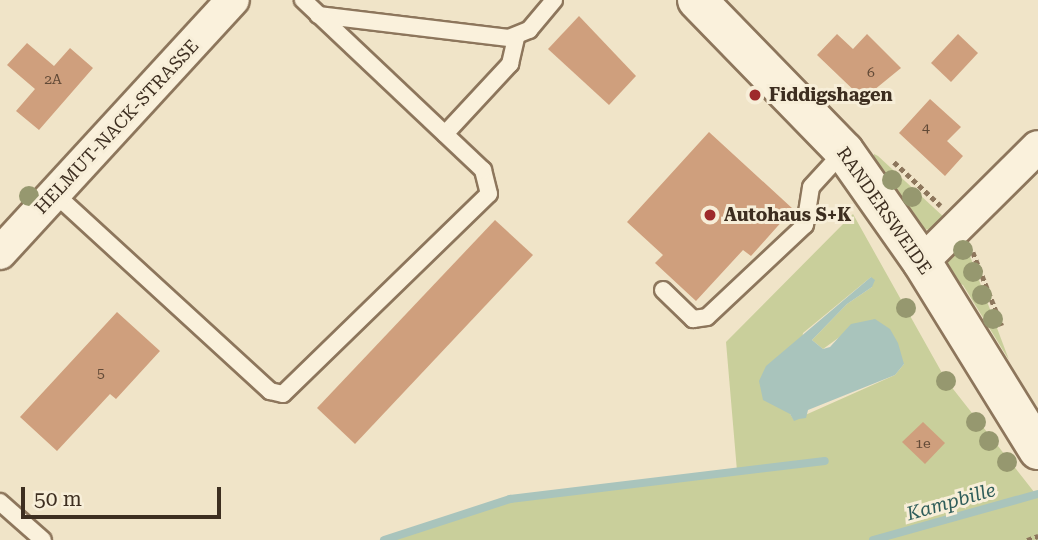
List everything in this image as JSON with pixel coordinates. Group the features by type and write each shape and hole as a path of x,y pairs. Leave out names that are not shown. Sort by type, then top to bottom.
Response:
{"street":[{"name":"HELMUT-NACK-STRASSE","path":"0,253 233,0"},
{"name":"RANDERSWEIDE","path":"697,0 844,150 922,262 1038,450"},
{"path":"922,262 1038,147"}],"lane":[{"path":"55,194 275,395 283,394 489,194 483,170 303,0"},
{"path":"318,15 516,37 529,30 554,0"},
{"path":"445,134 510,64 516,37"},
{"path":"663,290 693,319 707,317 806,225 811,187 844,150"},
{"path":"0,502 43,540"}],"path":[{"path":"1027,540 1038,536"}],"green space":[{"path":"874,154 947,220 936,230 921,229 873,163"},
{"path":"853,214 946,380 1038,497 1038,540 384,540 510,499 737,471 726,342","holes":["871,277 872,287 847,304 812,340 823,349 841,336 904,364 895,375 794,420 790,414 803,333"]},
{"path":"964,240 1009,360 963,285 952,280 947,272 947,261"}],"water":[{"path":"871,277 875,280 872,287 847,304 812,340 823,349 830,347 851,324 875,319 890,329 898,343 904,364 895,375 808,410 806,418 794,421 790,414 763,400 759,381 766,366"}],"building":[{"path":"579,16 636,76 609,105 548,49"},
{"path":"837,34 853,49 867,34 901,68 863,99 817,55"},
{"path":"958,34 978,53 951,82 931,63"},
{"path":"27,43 54,66 70,48 93,68 39,130 16,111 35,89 7,65"},
{"path":"930,99 961,127 947,141 963,156 945,176 899,133"},
{"name":"Autohaus S+K","path":"709,132 793,209 751,256 743,250 696,301 655,263 663,255 627,222"},
{"path":"495,220 533,255 355,444 317,408"},
{"path":"117,312 160,351 116,399 110,394 57,451 20,417"},
{"path":"923,422 945,443 925,464 902,442"}],"waterway":[{"path":"384,540 510,499 825,461"},
{"name":"Kampbille","path":"873,540 1038,494"}],"place":[{"name":"Fiddigshagen","path":"755,95"},
{"name":"Autohaus S+K","path":"710,215"}]}
